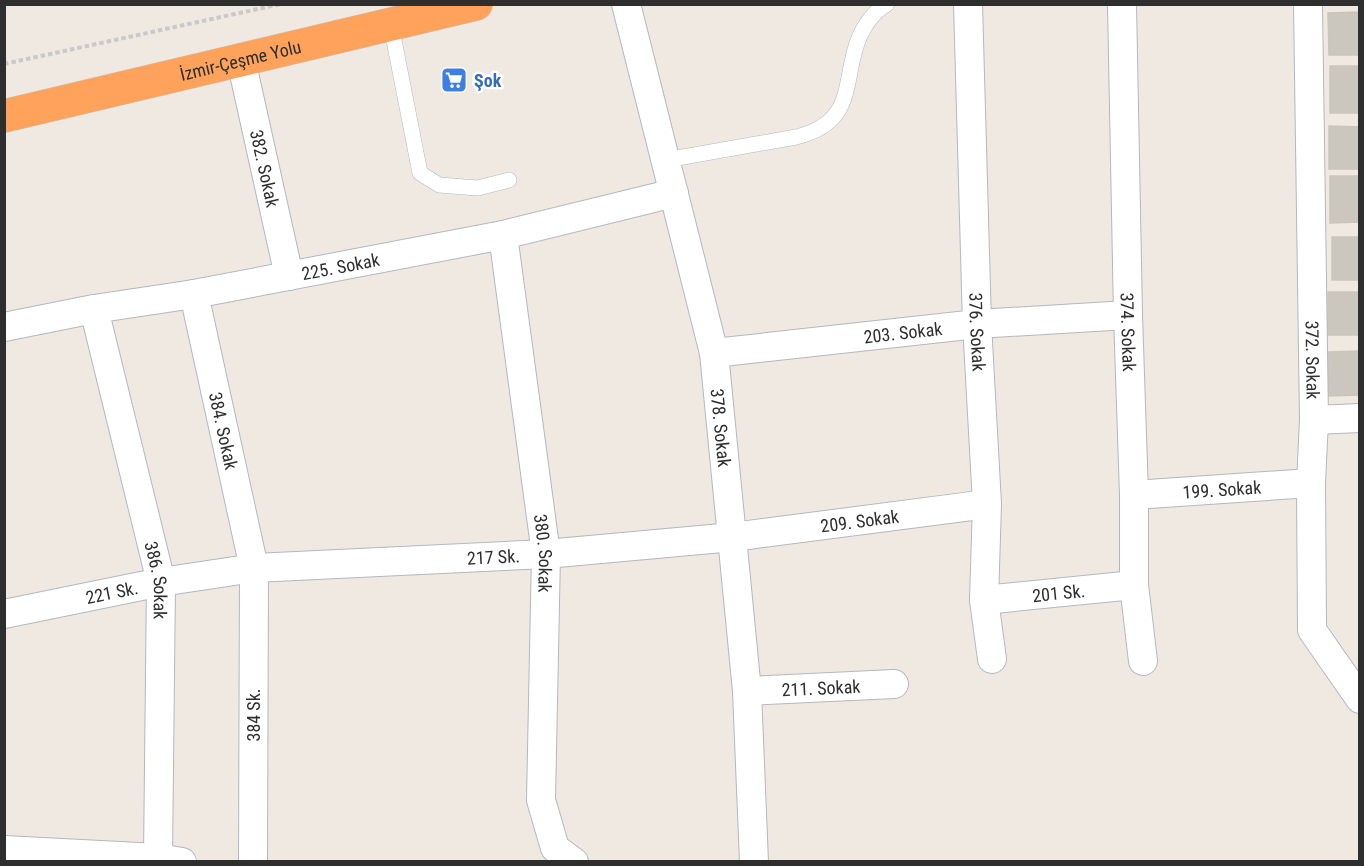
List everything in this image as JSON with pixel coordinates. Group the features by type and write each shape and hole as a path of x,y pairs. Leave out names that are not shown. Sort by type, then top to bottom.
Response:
{"highway":[{"name":"İzmir-Çeşme Yolu","path":"4,116 476,4"}],"street":[{"name":"378. Sokak","path":"626,4 714,353 747,691 754,861"},
{"name":"376. Sokak","path":"968,4 977,324 987,504 984,600 992,659"},
{"name":"374. Sokak","path":"1122,4 1134,495 1134,585 1143,661"},
{"name":"372. Sokak","path":"1308,4 1314,420 1311,483 1312,630 1359,699"},
{"name":"382. Sokak","path":"241,60 289,276"},
{"name":"225. Sokak","path":"4,327 94,309 194,294 502,235 674,193"},
{"name":"380. Sokak","path":"502,235 546,554 541,800 555,848 573,861"},
{"name":"384. Sokak","path":"194,294 254,568"},
{"name":"386. Sokak","path":"94,309 161,582 170,860"},
{"name":"203. Sokak","path":"714,353 977,324 1128,315"},
{"path":"1314,420 1359,418"},
{"name":"199. Sokak","path":"1134,495 1311,483"},
{"name":"209. Sokak","path":"733,537 987,504"},
{"name":"217 Sk.","path":"254,568 546,554 733,537"},
{"name":"221 Sk.","path":"4,614 161,582 254,568"},
{"name":"384 Sk.","path":"253,861 254,568"},
{"name":"201 Sk.","path":"984,600 1134,585"},
{"name":"211. Sokak","path":"747,691 894,684"},
{"path":"4,850 170,860"}],"lane":[{"path":"666,160 796,137 827,124 843,105 861,32 877,12 887,4"},
{"path":"391,25 420,173 439,185 478,188 509,180"}],"path":[{"path":"4,64 281,4"}],"building":[{"path":"1360,12 1360,55 1329,55 1328,13"},
{"path":"1330,66 1360,66 1360,113 1330,113"},
{"path":"1329,126 1360,127 1360,169 1329,169"},
{"path":"1330,176 1360,176 1360,222 1330,223"},
{"path":"1332,237 1360,237 1360,280 1332,280"},
{"path":"1328,292 1360,292 1360,335 1328,335"},
{"path":"1360,351 1360,395 1328,396 1327,352"}],"place":[{"name":"Şok","path":"454,80"}]}
